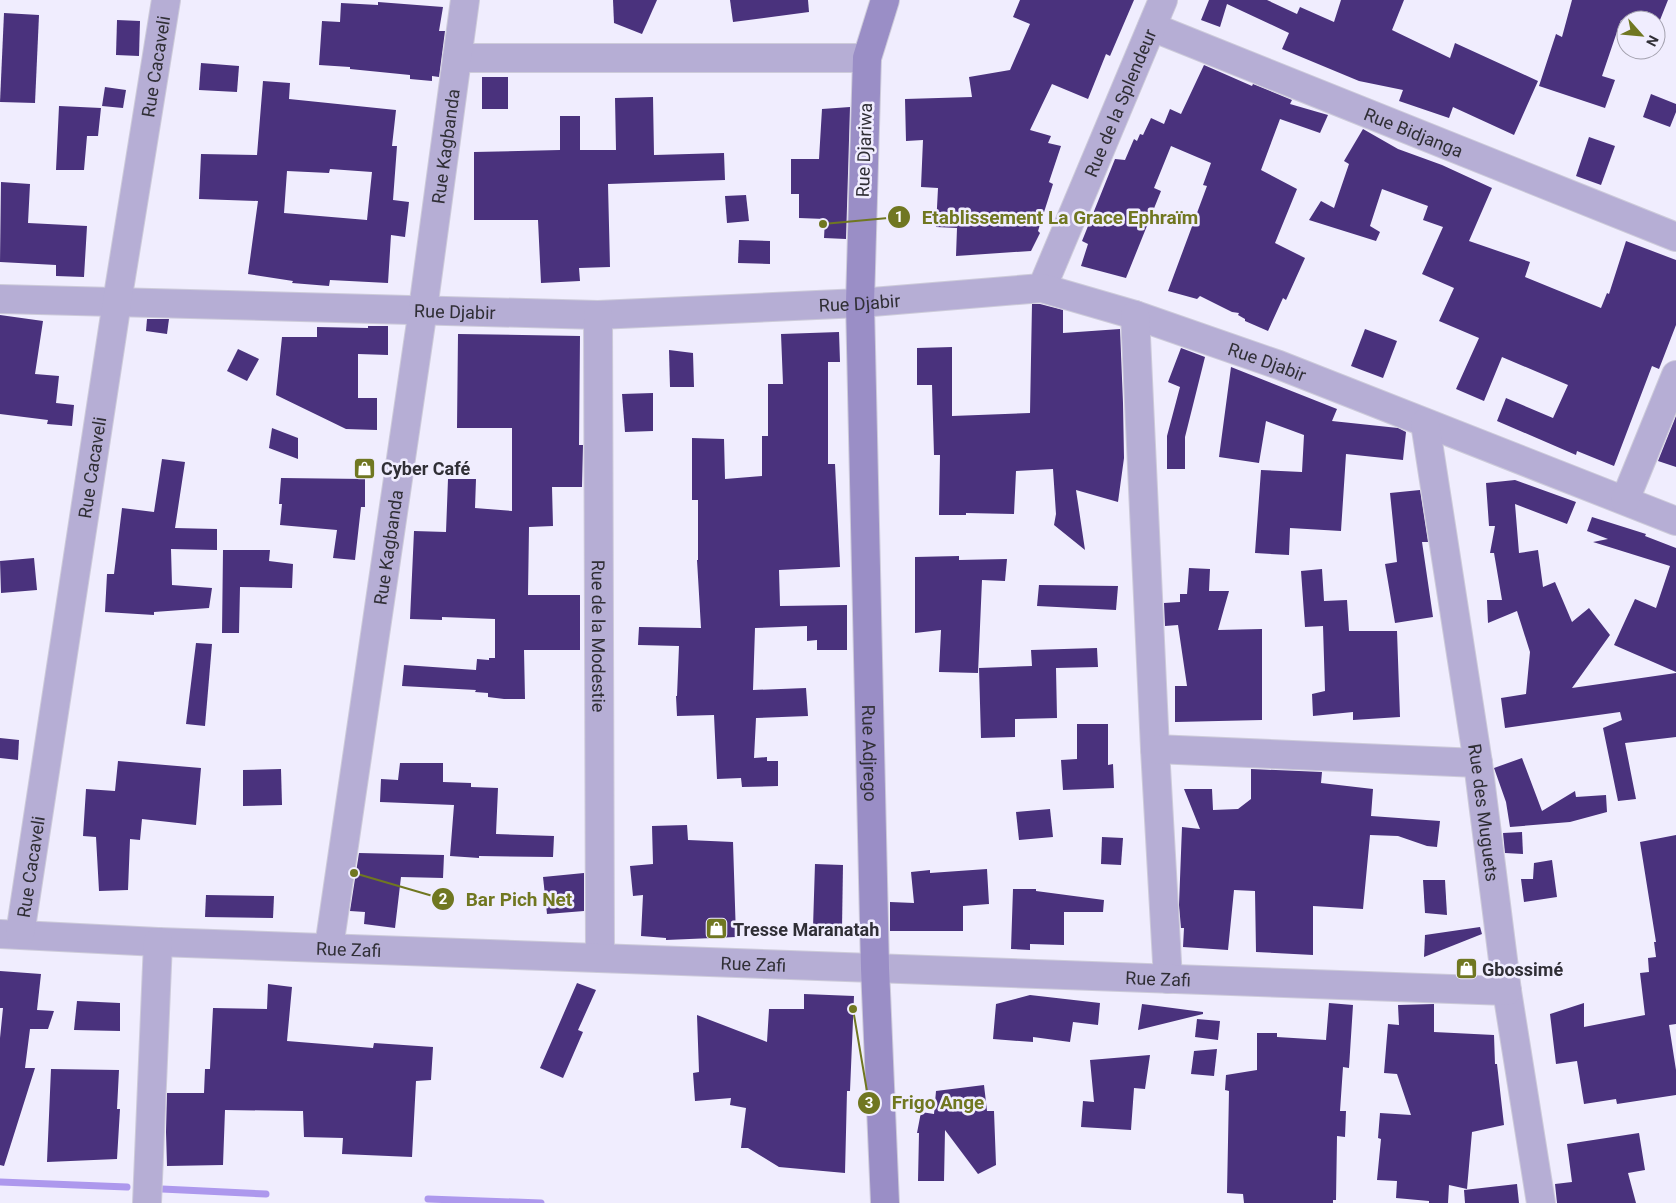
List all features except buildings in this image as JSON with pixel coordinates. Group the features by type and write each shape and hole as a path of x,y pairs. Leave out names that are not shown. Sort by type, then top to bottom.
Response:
{"street":[{"name":"Rue Cacaveli","path":"10,934 166,0"},
{"name":"Rue Kagbanda","path":"329,947 423,309 465,0"},
{"name":"Rue Djariwa","path":"860,303 867,58 885,0"},
{"name":"Rue de la Splendeur","path":"1042,288 1163,0"},
{"name":"Rue Bidjanga","path":"1152,27 1676,237"},
{"path":"457,58 867,58"},
{"name":"Rue Djabir","path":"0,298 598,315 860,303 1042,288 1135,315 1279,366 1676,521"},
{"name":"Rue Adjrego","path":"860,303 876,968 885,1203"},
{"name":"Rue de la Modestie","path":"598,315 600,958"},
{"path":"1135,315 1154,749 1168,980"},
{"path":"1625,500 1676,375"},
{"name":"Rue des Muguets","path":"1425,423 1478,763 1507,991 1541,1203"},
{"path":"1154,749 1478,763"},
{"name":"Rue Zafi","path":"10,934 158,942 1507,991"},
{"path":"147,1203 158,942"}],"waterway":[{"path":"0,1182 127,1187"},
{"path":"162,1189 266,1194"},
{"path":"428,1199 541,1203"}],"place":[{"name":"Etablissement La Grace Ephraïm","path":"823,224"},
{"name":"Cyber Café","path":"365,468"},
{"name":"Bar Pich Net","path":"354,873"},
{"name":"Tresse Maranatah","path":"717,929"},
{"name":"Gbossimé","path":"1466,969"},
{"name":"Frigo Ange","path":"853,1009"}]}
